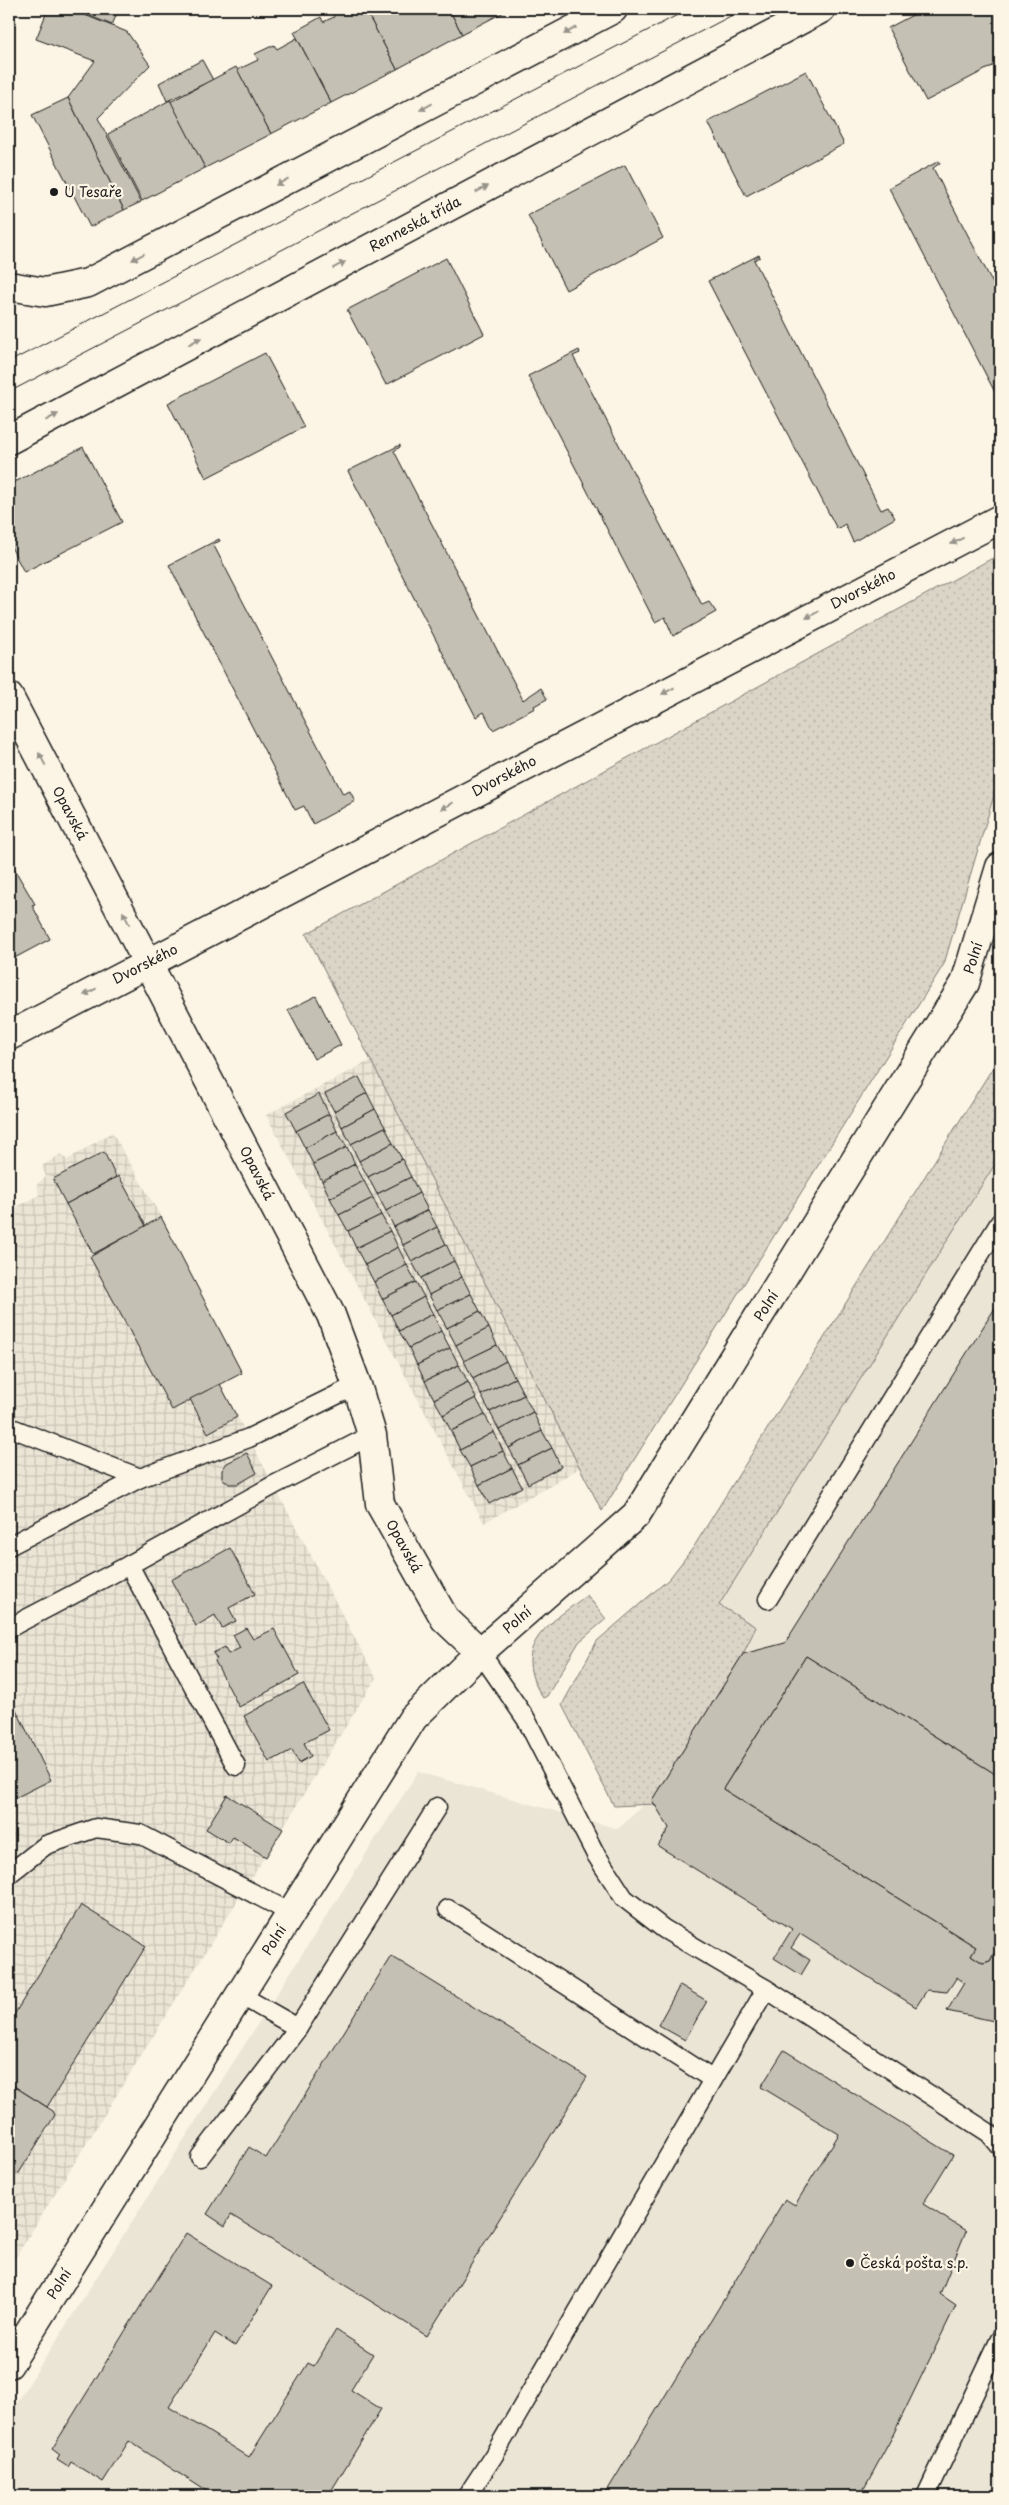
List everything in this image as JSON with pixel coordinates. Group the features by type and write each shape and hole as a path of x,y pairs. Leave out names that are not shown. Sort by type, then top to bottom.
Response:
{"street":[{"path":"9,286 46,292 88,283 613,9"},
{"name":"Renneská třída","path":"9,440 821,9"},
{"name":"Dvorského","path":"9,1036 1000,519"},
{"name":"Opavská","path":"9,696 331,1315 357,1385 372,1435 380,1504 445,1619 480,1652"},
{"name":"Polní","path":"9,2364 413,1718 480,1652 636,1515 965,982 1000,867"}],"lane":[{"path":"768,1599 1000,1222"},
{"path":"9,1546 140,1478 249,1438 357,1385"},
{"path":"9,1427 140,1478"},
{"path":"9,1628 129,1565 274,1485 372,1435"},
{"path":"129,1565 236,1766"},
{"path":"480,1652 526,1719 596,1853 624,1898 664,1929 766,1989 989,2133 1000,2146"},
{"path":"200,2157 298,2028 437,1807"},
{"path":"9,1874 46,1845 96,1828 140,1834 291,1913"},
{"path":"448,1909 712,2079"},
{"path":"467,2496 494,2455 766,1989"},
{"path":"240,1995 298,2028"},
{"path":"926,2496 1000,2339"}],"shaded area":[{"path":"1000,554 1000,775 944,964 602,1511 306,934"},
{"path":"1000,1056 1000,1156 719,1605 756,1627 743,1654 652,1800 655,1804 614,1806 562,1705 597,1641 669,1579 693,1548"},
{"path":"371,1060 580,1468 484,1523 266,1115"},
{"path":"1000,1071 1000,2496 9,2496 9,2415 418,1772 618,1829 654,1795 602,1759"},
{"path":"112,1132 161,1217 242,1373 220,1384 376,1678 9,2268 9,1211 39,1195 37,1184 46,1177 42,1166 61,1154 67,1160"},
{"path":"587,1595 606,1619 579,1642 547,1696 543,1698 534,1680 530,1664 532,1650 538,1638 547,1627"}],"building":[{"path":"48,9 70,9 127,32 150,65 98,118 141,202 124,210 68,98 95,61 36,39"},
{"path":"73,9 119,9 112,25"},
{"path":"338,9 365,9 397,69 331,103 294,32 321,17 323,22 334,17 332,12"},
{"path":"365,9 449,9 462,34 397,69"},
{"path":"449,9 504,9 506,11 462,34"},
{"path":"924,9 1000,9 1000,62 926,101 888,28"},
{"path":"297,38 331,103 271,134 237,70 258,60 255,54 274,45 277,49"},
{"path":"202,60 213,80 167,101 159,83"},
{"path":"236,67 271,134 205,168 170,102"},
{"path":"806,71 844,144 746,196 708,122"},
{"path":"68,98 124,210 90,227 32,115"},
{"path":"170,100 205,168 142,201 108,134"},
{"path":"939,161 940,163 933,168 1000,297 1000,402 889,188"},
{"path":"625,165 663,238 566,290 528,215"},
{"path":"759,255 760,257 754,260 881,510 888,507 895,518 853,542 845,524 837,529 708,281"},
{"path":"446,258 484,334 386,385 347,310"},
{"path":"579,350 580,353 573,356 702,605 709,602 716,612 673,636 665,617 655,622 528,376"},
{"path":"265,353 304,427 206,478 168,403"},
{"path":"400,445 394,451 523,700 541,688 547,699 534,706 535,708 493,730 484,712 476,717 348,471"},
{"path":"83,447 122,522 24,572 9,543 9,485"},
{"path":"219,539 220,541 213,544 343,794 350,791 355,801 313,824 304,806 295,810 169,565"},
{"path":"9,860 35,904 32,905 50,939 9,961"},
{"path":"316,996 341,1045 314,1059 288,1010"},
{"path":"359,1077 367,1093 334,1111 325,1094"},
{"path":"367,1093 375,1109 342,1127 334,1111"},
{"path":"319,1094 329,1114 296,1131 286,1112"},
{"path":"375,1109 385,1127 351,1144 342,1127"},
{"path":"329,1114 337,1131 305,1148 296,1131"},
{"path":"385,1127 393,1143 359,1161 351,1144"},
{"path":"337,1131 347,1147 313,1164 305,1148"},
{"path":"393,1143 402,1159 368,1177 359,1161"},
{"path":"347,1147 355,1164 322,1181 313,1164"},
{"path":"104,1152 116,1177 66,1204 53,1179"},
{"path":"402,1159 411,1177 377,1194 368,1177"},
{"path":"355,1164 364,1181 330,1198 322,1181"},
{"path":"119,1176 146,1226 93,1254 66,1204"},
{"path":"411,1177 419,1193 386,1211 377,1194"},
{"path":"364,1181 373,1198 339,1215 330,1198"},
{"path":"419,1193 428,1210 394,1227 386,1211"},
{"path":"373,1198 381,1215 348,1231 339,1215"},
{"path":"428,1210 437,1227 403,1245 394,1227"},
{"path":"381,1215 390,1231 356,1248 348,1231"},
{"path":"161,1217 242,1373 172,1410 90,1257"},
{"path":"437,1227 446,1244 412,1262 403,1245"},
{"path":"390,1231 398,1247 365,1265 356,1248"},
{"path":"446,1244 454,1261 421,1278 412,1262"},
{"path":"398,1247 407,1265 374,1282 365,1265"},
{"path":"454,1261 462,1277 429,1295 421,1278"},
{"path":"407,1265 416,1282 382,1299 374,1282"},
{"path":"462,1277 471,1294 437,1310 429,1295"},
{"path":"416,1282 424,1297 391,1315 382,1299"},
{"path":"471,1294 480,1311 447,1328 437,1310"},
{"path":"424,1297 433,1314 399,1331 391,1315"},
{"path":"1000,1300 1000,1777 806,1656 723,1789 976,1947 971,1955 983,1963 990,1961 994,1953 1000,1957 1000,2012 994,2021 947,2011 964,1983 957,1977 947,1992 927,1990 916,2007 800,1934 791,1948 810,1960 801,1975 774,1958 792,1929 658,1846 669,1828 652,1800 743,1654 785,1643"},
{"path":"480,1311 489,1328 456,1345 447,1328"},
{"path":"433,1314 441,1331 409,1348 399,1331"},
{"path":"489,1328 497,1345 464,1361 456,1345"},
{"path":"441,1331 450,1348 417,1365 409,1348"},
{"path":"497,1345 506,1361 473,1379 464,1361"},
{"path":"450,1348 459,1365 425,1381 417,1365"},
{"path":"506,1361 515,1378 481,1395 473,1379"},
{"path":"459,1365 468,1382 434,1399 425,1381"},
{"path":"515,1378 524,1395 490,1412 481,1395"},
{"path":"468,1382 476,1398 443,1415 434,1399"},
{"path":"220,1384 237,1417 208,1433 190,1399"},
{"path":"524,1395 533,1412 499,1430 490,1412"},
{"path":"476,1398 485,1415 451,1431 443,1415"},
{"path":"533,1412 542,1431 509,1448 499,1430"},
{"path":"485,1415 494,1432 460,1450 451,1431"},
{"path":"542,1431 552,1448 518,1465 509,1448"},
{"path":"494,1432 503,1451 470,1467 460,1450"},
{"path":"552,1448 561,1467 528,1484 518,1465"},
{"path":"503,1451 512,1468 479,1485 470,1467"},
{"path":"247,1453 257,1473 238,1484 229,1484 222,1478 222,1470 227,1463"},
{"path":"512,1468 522,1487 489,1504 479,1485"},
{"path":"230,1548 255,1594 229,1608 236,1621 222,1628 215,1615 196,1626 171,1580"},
{"path":"246,1628 253,1639 274,1629 299,1675 239,1707 215,1661 217,1659 213,1653 225,1647 228,1654 240,1648 233,1635"},
{"path":"806,1656 1000,1777 1000,1957 994,1953 990,1961 983,1963 971,1955 976,1947 723,1789"},
{"path":"303,1684 329,1730 304,1743 311,1756 299,1763 292,1750 269,1762 244,1716"},
{"path":"9,1695 51,1780 9,1801"},
{"path":"227,1795 283,1829 266,1857 233,1837 229,1843 206,1829"},
{"path":"81,1905 146,1946 47,2107 9,2083 9,2023"},
{"path":"391,1956 587,2077 427,2336 231,2215 225,2226 207,2214 249,2147 266,2158"},
{"path":"680,1985 707,2001 685,2040 658,2025"},
{"name":"Česká pošta s.p.","path":"784,2050 953,2155 923,2204 966,2231 940,2294 956,2305 890,2441 860,2496 604,2496 785,2199 795,2205 839,2134 761,2087"},
{"path":"9,2083 53,2111 55,2115 19,2173 14,2174 9,2172"},
{"path":"186,2233 272,2286 235,2346 215,2333 169,2407 249,2457 308,2363 314,2366 336,2330 373,2354 351,2390 381,2409 328,2496 214,2496 129,2441 103,2482 71,2462 68,2467 57,2460 60,2455 52,2449"}],"tram line":[{"path":"9,362 689,9"},
{"path":"9,392 744,9"}],"place":[{"name":"U Tesaře","path":"54,192"},
{"name":"Česká pošta s.p.","path":"850,2263"}]}
